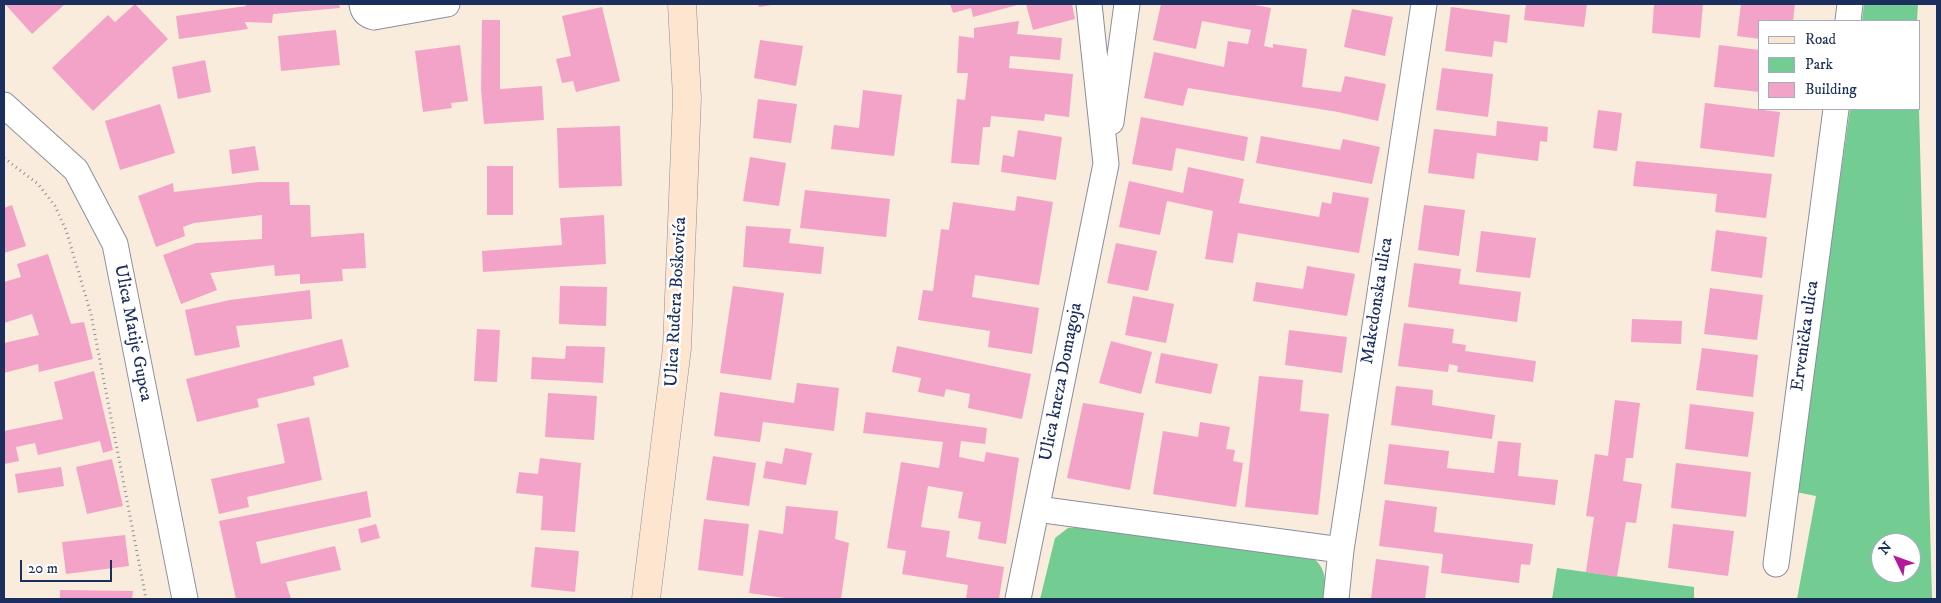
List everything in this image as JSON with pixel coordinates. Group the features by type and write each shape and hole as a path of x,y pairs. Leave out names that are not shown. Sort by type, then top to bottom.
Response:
{"main road":[{"name":"Ulica Ruđera Boškovića","path":"646,599 677,348 687,98 682,4"}],"street":[{"path":"362,4 363,10 368,16 374,17 447,4"},
{"name":"Ulica kneza Domagoja","path":"1090,4 1106,164"},
{"name":"Ulica kneza Domagoja","path":"1018,599 1106,164 1127,4"},
{"name":"Makedonska ulica","path":"1336,599 1341,550 1424,4"},
{"path":"1848,20 1850,4"},
{"name":"Ulica Matije Gupca","path":"4,105 76,170 115,244 185,599"},
{"name":"Ervenička ulica","path":"1776,564 1836,110"},
{"path":"1036,508 1341,550"}],"path":[{"path":"4,158 38,184 55,206 66,230 91,314 146,599"}],"green space":[{"path":"1864,4 1918,4 1917,20 1862,20"},
{"path":"1850,110 1919,110 1932,599 1797,599 1816,496 1796,492"},
{"path":"1080,527 1307,554 1318,563 1324,573 1324,599 1040,599 1055,538 1068,528"},
{"path":"1557,568 1694,587 1694,599 1552,599"}],"building":[{"path":"5,4 65,4 32,34"},
{"path":"135,4 168,39 93,111 52,68 108,15 115,22"},
{"path":"246,4 339,4 340,8 273,14 272,23 245,22 248,29 179,39 176,16 246,6"},
{"path":"758,4 771,4 771,5 759,7"},
{"path":"950,4 1021,4 973,17 971,8 953,13"},
{"path":"1026,4 1072,4 1075,19 1033,30"},
{"path":"1161,4 1250,4 1271,8 1264,46 1273,48 1273,44 1307,49 1302,87 1341,92 1345,76 1386,84 1378,121 1338,112 1188,88 1183,106 1144,98 1154,52 1224,67 1228,41 1248,44 1251,30 1202,21 1196,49 1153,40"},
{"path":"1526,4 1587,4 1584,27 1524,20"},
{"path":"1654,4 1703,4 1700,38 1652,33"},
{"path":"1741,4 1795,4 1793,20 1758,20 1758,39 1737,36"},
{"path":"602,7 620,81 576,92 573,81 562,83 556,59 571,56 562,16"},
{"path":"1451,7 1510,15 1507,43 1494,41 1492,57 1445,51"},
{"path":"1352,9 1393,17 1385,56 1344,47"},
{"path":"482,20 500,20 500,89 542,86 544,120 484,124 481,89"},
{"path":"1019,21 1017,34 1062,38 1060,60 1010,56 1009,68 1073,74 1069,117 1045,114 1044,121 991,116 990,127 983,127 979,165 951,163 957,99 965,100 968,73 957,73 959,36 974,38 974,28"},
{"path":"336,30 340,65 281,71 278,36"},
{"path":"760,40 803,46 796,86 754,78"},
{"path":"460,45 468,101 451,103 452,108 423,112 415,51"},
{"path":"1719,45 1758,50 1758,92 1714,87"},
{"path":"205,60 211,92 178,99 172,67"},
{"path":"1442,68 1493,74 1488,117 1436,110"},
{"path":"863,90 902,95 894,156 831,149 834,125 859,128"},
{"path":"758,99 797,104 791,143 753,138"},
{"path":"1705,103 1780,112 1774,157 1700,148"},
{"path":"160,104 175,153 120,170 105,121"},
{"path":"1598,110 1622,113 1617,151 1593,148"},
{"path":"1141,117 1248,137 1244,161 1176,148 1172,171 1132,164"},
{"path":"1497,121 1548,127 1547,142 1540,141 1538,161 1477,153 1474,179 1428,173 1434,129 1496,136"},
{"path":"620,126 622,186 559,188 557,128"},
{"path":"1018,130 1062,137 1056,180 1001,172 1003,155 1014,157"},
{"path":"1261,136 1340,150 1343,139 1380,147 1372,184 1256,163"},
{"path":"255,146 259,170 232,174 229,150"},
{"path":"750,157 786,163 779,206 743,201"},
{"path":"1636,161 1772,174 1766,218 1715,212 1717,194 1633,186"},
{"path":"487,166 513,166 513,215 487,215"},
{"path":"1188,167 1244,179 1239,203 1319,217 1322,202 1331,204 1333,192 1369,198 1359,253 1238,233 1233,263 1205,259 1213,211 1167,201 1160,235 1119,227 1129,181 1183,193"},
{"path":"259,182 289,182 290,205 310,205 311,237 364,233 366,268 342,269 343,281 300,284 300,274 275,276 274,265 210,273 217,290 181,304 163,255 196,243 262,239 262,215 194,223 183,227 185,236 156,247 138,196 173,183 174,192"},
{"path":"805,190 890,199 886,237 800,228"},
{"path":"1017,196 1053,202 1039,285 975,275 972,297 1039,308 1032,354 988,347 990,331 918,320 923,290 933,291 941,229 949,230 953,202 1015,211"},
{"path":"12,205 26,246 4,253 4,208"},
{"path":"1424,205 1465,210 1459,256 1418,250"},
{"path":"604,215 606,264 483,272 482,251 562,245 560,218"},
{"path":"746,226 791,229 789,243 824,247 821,274 743,267"},
{"path":"1716,230 1767,237 1762,278 1711,271"},
{"path":"1481,231 1536,238 1530,278 1476,272"},
{"path":"1116,243 1157,251 1148,291 1107,283"},
{"path":"48,254 71,324 84,322 93,359 39,372 38,364 4,373 4,343 39,335 32,314 4,323 4,282 21,277 17,264"},
{"path":"1414,263 1461,269 1459,284 1521,292 1517,322 1408,307"},
{"path":"1307,266 1355,274 1347,316 1253,301 1256,282 1303,289"},
{"path":"560,286 607,287 606,326 559,324"},
{"path":"733,286 784,293 771,380 720,373"},
{"path":"1710,288 1763,295 1757,340 1704,334"},
{"path":"310,290 312,319 236,326 240,347 195,356 185,310 230,300"},
{"path":"1133,296 1174,304 1166,343 1125,335"},
{"path":"1632,319 1682,321 1681,344 1631,342"},
{"path":"1404,323 1454,329 1452,343 1466,345 1465,351 1536,361 1533,382 1457,372 1458,366 1449,364 1448,372 1398,366"},
{"path":"477,329 500,330 497,382 474,381"},
{"path":"1289,330 1347,337 1342,373 1285,365"},
{"path":"342,339 349,367 313,377 315,385 257,399 259,407 197,422 186,379"},
{"path":"1111,341 1152,352 1141,394 1099,383"},
{"path":"566,346 605,347 603,383 531,379 532,357 565,359"},
{"path":"897,346 1031,374 1022,419 968,408 970,394 946,389 944,397 918,392 921,378 892,372"},
{"path":"1702,348 1758,355 1753,397 1696,390"},
{"path":"1161,353 1218,364 1211,394 1155,383"},
{"path":"94,371 113,450 103,453 100,441 38,455 35,443 16,447 19,461 4,464 4,431 63,419 54,382"},
{"path":"1259,376 1303,380 1300,411 1329,414 1318,515 1245,507"},
{"path":"797,383 839,388 834,431 763,422 760,442 714,436 720,392 794,403"},
{"path":"1396,386 1433,390 1432,405 1495,415 1492,439 1391,425"},
{"path":"548,393 597,396 594,440 545,437"},
{"path":"1615,400 1640,403 1633,458 1626,458 1623,481 1642,484 1636,523 1626,522 1617,577 1586,572 1594,517 1586,516 1595,454 1608,456"},
{"path":"1083,403 1144,413 1130,490 1067,478"},
{"path":"1690,404 1754,412 1748,457 1685,449"},
{"path":"866,412 987,428 985,444 961,441 959,457 984,462 986,452 1019,458 1006,544 978,539 981,522 958,518 963,492 928,486 921,527 950,531 946,557 1004,567 999,599 966,599 968,585 902,574 906,551 887,548 901,462 939,468 943,442 863,433"},
{"path":"309,417 322,480 247,497 249,507 219,514 211,479 285,463 277,424"},
{"path":"1200,422 1230,427 1226,449 1235,450 1233,461 1243,463 1236,507 1153,494 1163,431 1198,437"},
{"path":"1498,441 1521,443 1518,476 1558,480 1555,505 1384,484 1389,444 1449,451 1447,468 1494,473"},
{"path":"785,448 812,453 806,485 763,478 766,461 782,464"},
{"path":"713,456 756,463 749,506 706,500"},
{"path":"540,458 581,463 575,532 541,530 543,496 516,493 519,472 538,474"},
{"path":"112,459 123,506 87,514 76,467"},
{"path":"1676,463 1751,472 1746,517 1671,508"},
{"path":"61,467 64,486 18,493 15,474"},
{"path":"367,491 371,517 256,542 261,564 335,546 341,570 286,582 291,599 236,599 219,521"},
{"path":"1385,500 1437,507 1434,532 1533,544 1530,565 1521,564 1519,583 1441,573 1443,554 1379,546"},
{"path":"786,506 838,511 835,539 849,543 841,599 792,599 749,593 759,530 783,534"},
{"path":"704,519 749,524 743,576 698,570"},
{"path":"376,524 380,538 361,543 358,529"},
{"path":"1673,524 1734,531 1728,576 1668,568"},
{"path":"125,535 129,566 66,574 62,542"},
{"path":"535,547 579,551 575,592 531,587"},
{"path":"1376,559 1429,566 1425,599 1371,599"},
{"path":"60,590 133,591 132,599 60,599"}]}
